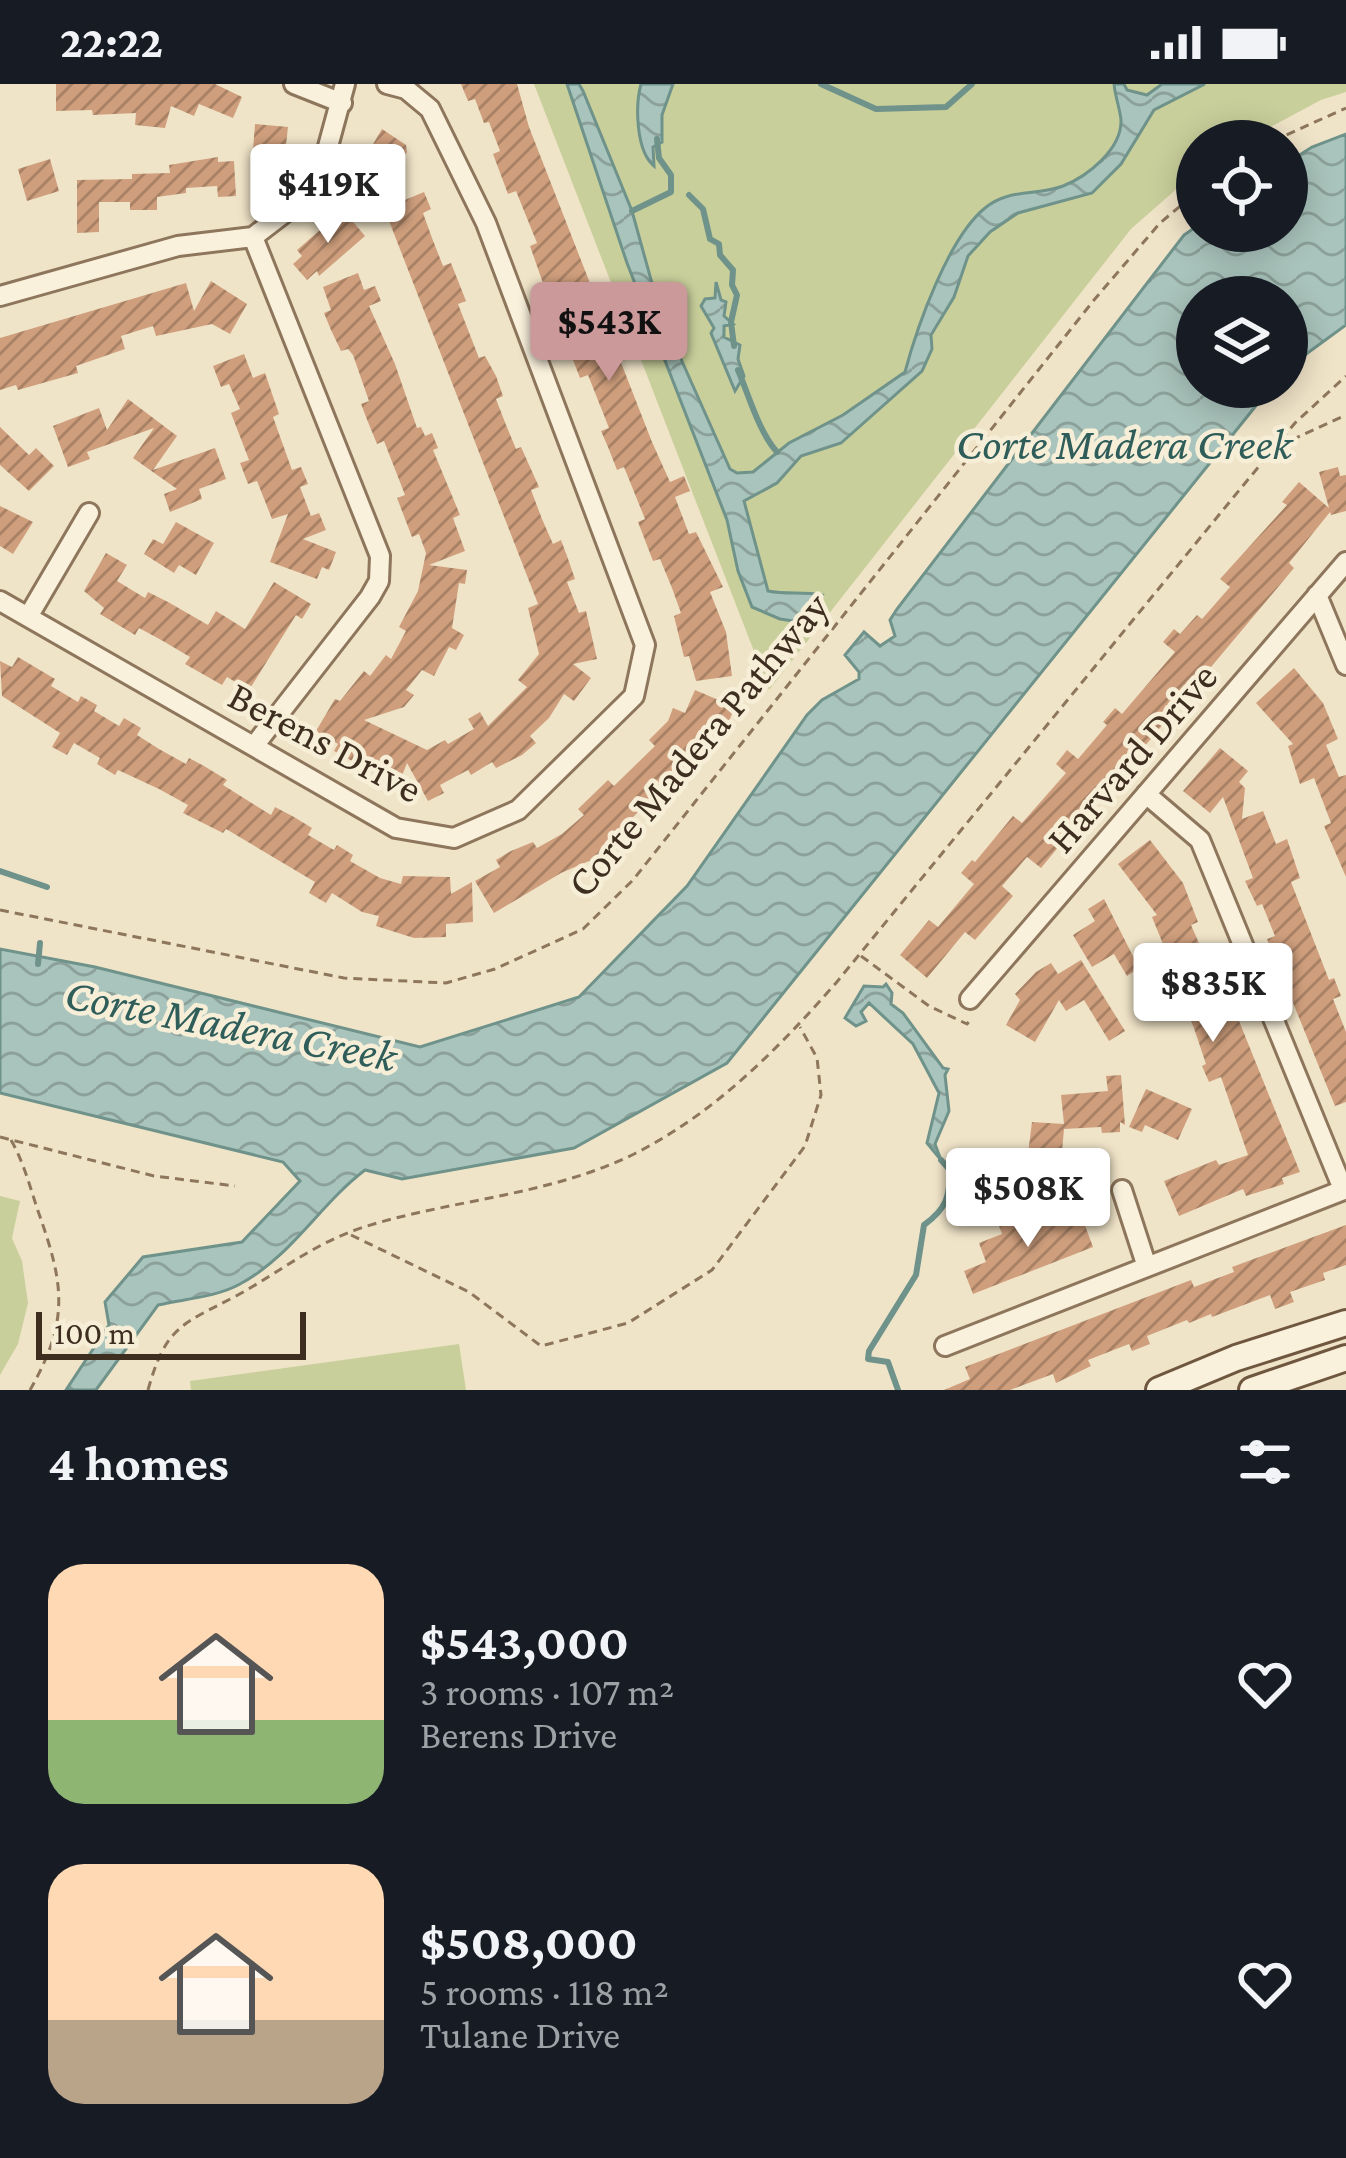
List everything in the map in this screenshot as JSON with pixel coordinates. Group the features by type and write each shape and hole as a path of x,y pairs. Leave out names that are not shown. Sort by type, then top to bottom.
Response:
{"main road":[{"path":"1159,1390 1236,1358 1346,1323"},
{"path":"1252,1390 1346,1358"}],"street":[{"path":"0,296 178,246 253,237 292,207 320,176 344,93 294,84"},
{"name":"Berens Drive","path":"0,601 396,828 454,838 518,810 634,696 646,645 486,223 430,110 406,89 387,84"},
{"path":"253,237 380,556 380,581 370,597 254,746"},
{"path":"28,617 89,513"},
{"name":"Harvard Drive","path":"970,999 1346,562"},
{"path":"1317,595 1346,665"},
{"path":"945,1346 1345,1189 1200,840 1146,794"},
{"path":"1122,1190 1146,1264"}],"path":[{"path":"1308,125 1346,108"},
{"name":"Corte Madera Pathway","path":"0,910 344,978 446,983 495,969 583,929 633,880 1094,300 1176,210"},
{"path":"148,1390 158,1353 191,1316 236,1295 315,1245 577,1177 635,1153 707,1110 781,1046 1276,446 1346,376"},
{"path":"1276,446 1346,415"},
{"path":"860,955 929,1006 967,1024 973,1016 970,999"},
{"path":"348,1233 469,1292 541,1346 628,1323 712,1270 805,1146 821,1096 817,1058 799,1025"},
{"path":"0,1137 154,1176 236,1186"},
{"path":"11,1140 59,1274 57,1325 47,1359 29,1390"}],"green space":[{"path":"534,84 1346,84 1346,92 1283,120 1176,120 1176,189 1131,229 769,690"},
{"path":"0,1196 20,1201 12,1238 22,1261 28,1303 18,1344 0,1375"},
{"path":"459,1344 466,1390 191,1390 190,1381"}],"water":[{"path":"567,84 579,84 583,91 632,211 653,287 681,359 730,469 737,473 753,472 789,443 843,415 905,372 936,284 971,222 994,202 1073,181 1110,151 1121,120 1114,84 1147,95 1162,84 1205,84 1154,110 1121,164 1092,193 1018,213 990,232 968,256 954,297 931,335 932,349 922,371 841,443 801,456 777,483 744,501 768,591 822,595 800,622 752,607 727,520 627,263"},
{"path":"641,84 673,84 662,115 662,142 653,147 654,166 638,128"},
{"name":"Corte Madera Creek","path":"1346,134 1346,325 1308,353 1308,276 1176,276 1176,408 1254,408 727,1063 574,1148 402,1179 365,1170 258,1272 221,1292 158,1305 96,1390 66,1390 109,1325 105,1302 143,1257 242,1242 300,1181 283,1162 0,1093 0,949 95,967 420,1047 579,997 687,886 807,715 822,700 859,679 845,655 864,632 880,646 895,636 890,620 897,609 1176,245 1176,252 1308,252 1308,150"},
{"path":"716,282 726,302 724,316 733,324 724,326 724,337 740,345 738,359 744,376 735,391 711,333 714,328 701,306 705,299 715,298"},
{"path":"886,984 892,993 891,1004 948,1069 949,1111 935,1144 941,1160 927,1143 939,1093 913,1044 869,1003 861,1012 866,1021 856,1026 845,1018 864,986"}],"building":[{"path":"56,84 215,84 242,97 233,118 199,104 194,116 171,106 165,128 135,125 136,113 56,111"},
{"path":"461,84 517,84 529,127 652,442 670,482 684,476 690,491 675,497 689,534 696,532 723,587 710,592 726,632 732,676 696,681 689,656 684,657 674,616 681,613 672,588 660,559 653,561 638,522 645,519 624,467 617,470 601,431 609,428 588,375 580,378 565,338 572,335 552,283 544,286 530,246 537,243 516,191 508,194 493,154 500,151 489,122 484,123 475,99 468,101"},
{"path":"255,124 288,127 286,145 296,155 285,155 284,166 252,164"},
{"path":"382,129 406,145 407,152 382,189 400,202 424,192 431,209 423,213 432,238 443,266 451,263 466,301 458,304 479,358 485,356 496,376 503,396 496,399 516,449 521,447 539,487 531,490 542,519 553,544 561,540 575,579 567,582 579,613 586,611 597,659 573,664 591,678 574,701 564,694 530,736 536,743 522,755 496,768 492,762 471,775 468,770 440,785 444,793 428,801 407,763 398,786 334,751 338,744 316,731 335,699 340,701 364,671 370,676 386,655 391,659 406,631 399,627 418,591 426,553 419,534 412,537 397,498 405,495 384,441 377,444 361,404 369,401 353,355 348,349 341,351 324,313 331,310 323,287 358,273 364,290 375,286 381,301 369,306 417,428 425,436 432,433 438,448 433,450 460,515 453,518 465,551 429,565 467,570 465,584 459,583 452,628 464,635 456,650 449,647 434,676 422,670 406,690 414,695 404,707 364,720 427,750 474,729 468,719 480,712 488,726 527,687 518,680 539,654 528,608 538,604 384,208 349,185"},
{"path":"218,157 218,162 234,161 236,196 218,197 217,186 186,188 186,193 157,197 157,210 130,210 130,202 99,202 99,232 77,233 77,180 170,173 169,165"},
{"path":"50,159 59,191 27,201 18,169"},
{"path":"343,210 365,236 319,276 317,271 307,280 293,264 302,256 297,250"},
{"path":"211,281 247,304 230,334 212,324 156,336 153,326 121,336 125,349 76,366 78,373 18,390 16,385 0,390 0,338 186,283 194,311"},
{"path":"244,354 253,378 265,373 279,414 273,417 292,470 301,467 308,484 300,487 311,516 319,513 326,530 303,539 336,552 329,570 322,567 317,579 270,562 288,514 272,519 257,481 248,484 240,463 249,460 231,413 240,409 229,384 221,387 213,366"},
{"path":"128,399 177,436 153,470 215,448 226,479 199,489 202,499 170,512 164,494 177,489 133,458 154,428 87,452 90,459 68,467 53,426 99,408 107,430"},
{"path":"0,427 29,455 36,448 54,466 29,491 0,465"},
{"path":"1338,467 1340,476 1346,475 1346,511 1330,512 1289,563 1294,568 1139,753 1121,771 1117,767 1089,800 1094,804 1041,868 1027,857 1002,886 1013,896 975,940 965,932 927,978 900,955 929,920 938,927 974,884 961,873 1013,816 1022,823 1066,773 1056,764 1067,750 1078,759 1115,708 1122,714 1175,652 1163,642 1174,629 1180,634 1197,615 1202,619 1230,587 1220,579 1287,505 1282,502 1299,482 1329,508 1319,472"},
{"path":"0,506 33,522 13,554 0,546"},
{"path":"176,522 214,543 196,575 179,565 174,573 144,554 153,539 163,544"},
{"path":"106,553 127,565 117,581 208,625 216,611 245,629 274,582 311,604 302,619 296,615 249,690 227,677 222,685 185,664 190,657 163,641 139,628 135,635 100,614 104,608 84,591"},
{"path":"18,657 55,679 51,686 78,702 81,696 97,705 94,711 119,726 124,718 141,728 137,735 186,764 189,758 204,766 227,780 223,785 271,815 275,807 294,817 312,828 308,835 334,850 337,845 353,855 350,861 380,878 401,884 403,876 450,877 451,894 472,882 473,922 446,924 446,937 414,938 376,926 379,916 362,912 332,893 326,903 309,893 315,882 226,829 223,833 183,813 188,805 118,770 115,775 97,764 100,758 74,743 67,755 52,747 60,733 2,696 0,661 12,667"},
{"path":"1294,668 1323,703 1338,739 1326,745 1339,777 1346,775 1346,877 1324,826 1331,823 1314,778 1300,784 1288,746 1293,744 1256,703"},
{"path":"695,690 735,707 726,728 708,720 691,759 592,865 589,861 561,873 494,913 475,881 500,867 496,860 533,842 537,848 584,815 578,809 608,780 614,786 655,746 649,740 668,721 673,708 685,713"},
{"path":"1220,748 1248,771 1239,782 1245,788 1242,819 1263,811 1276,844 1287,839 1300,878 1291,882 1329,980 1334,978 1341,996 1333,999 1346,1032 1346,1102 1335,1106 1267,939 1275,936 1262,904 1257,906 1245,881 1253,878 1223,797 1210,813 1183,791"},
{"path":"1150,840 1183,883 1198,922 1191,925 1205,957 1212,954 1300,1172 1282,1178 1284,1184 1246,1196 1243,1189 1179,1216 1164,1181 1216,1160 1219,1165 1248,1155 1221,1077 1209,1082 1202,1066 1206,1064 1194,1028 1161,951 1165,949 1152,917 1157,915 1118,864"},
{"path":"1104,899 1139,968 1127,976 1114,954 1092,967 1073,935 1095,921 1088,909"},
{"path":"1081,960 1125,1031 1109,1041 1084,1000 1066,1011 1059,1000 1035,1042 1006,1025 1020,1000 1015,994 1036,972 1051,963 1058,974"},
{"path":"1121,1075 1125,1125 1120,1122 1120,1132 1102,1133 1101,1127 1064,1129 1060,1174 1068,1175 1066,1194 1024,1186 1032,1122 1064,1124 1061,1095 1108,1091 1106,1076"},
{"path":"1146,1089 1192,1109 1178,1140 1145,1125 1142,1132 1129,1127"},
{"path":"1080,1212 1093,1247 973,1294 964,1271 986,1262 979,1243 1002,1234 999,1226 1014,1221 1017,1229 1042,1219 1045,1225"},
{"path":"1346,1225 1346,1265 1323,1273 1325,1280 1290,1292 1294,1302 1275,1309 1270,1295 1212,1317 1187,1320 1147,1336 1150,1344 1132,1351 1129,1344 1088,1360 1091,1366 1056,1383 1053,1374 1010,1390 944,1390 970,1379 965,1367 1191,1280 1194,1287 1234,1272 1232,1267"}],"waterway":[{"path":"821,84 876,109 946,107 972,84"},
{"path":"632,211 671,192 671,175 659,158 657,139"},
{"path":"689,195 703,209 710,239 719,244 720,255 733,270 737,295 731,322 734,346"},
{"path":"738,370 777,452"},
{"path":"0,871 47,887"},
{"path":"38,964 40,943"},
{"path":"898,1390 888,1362 868,1359 869,1351 916,1275 924,1225 946,1201 949,1169 941,1160"}]}
